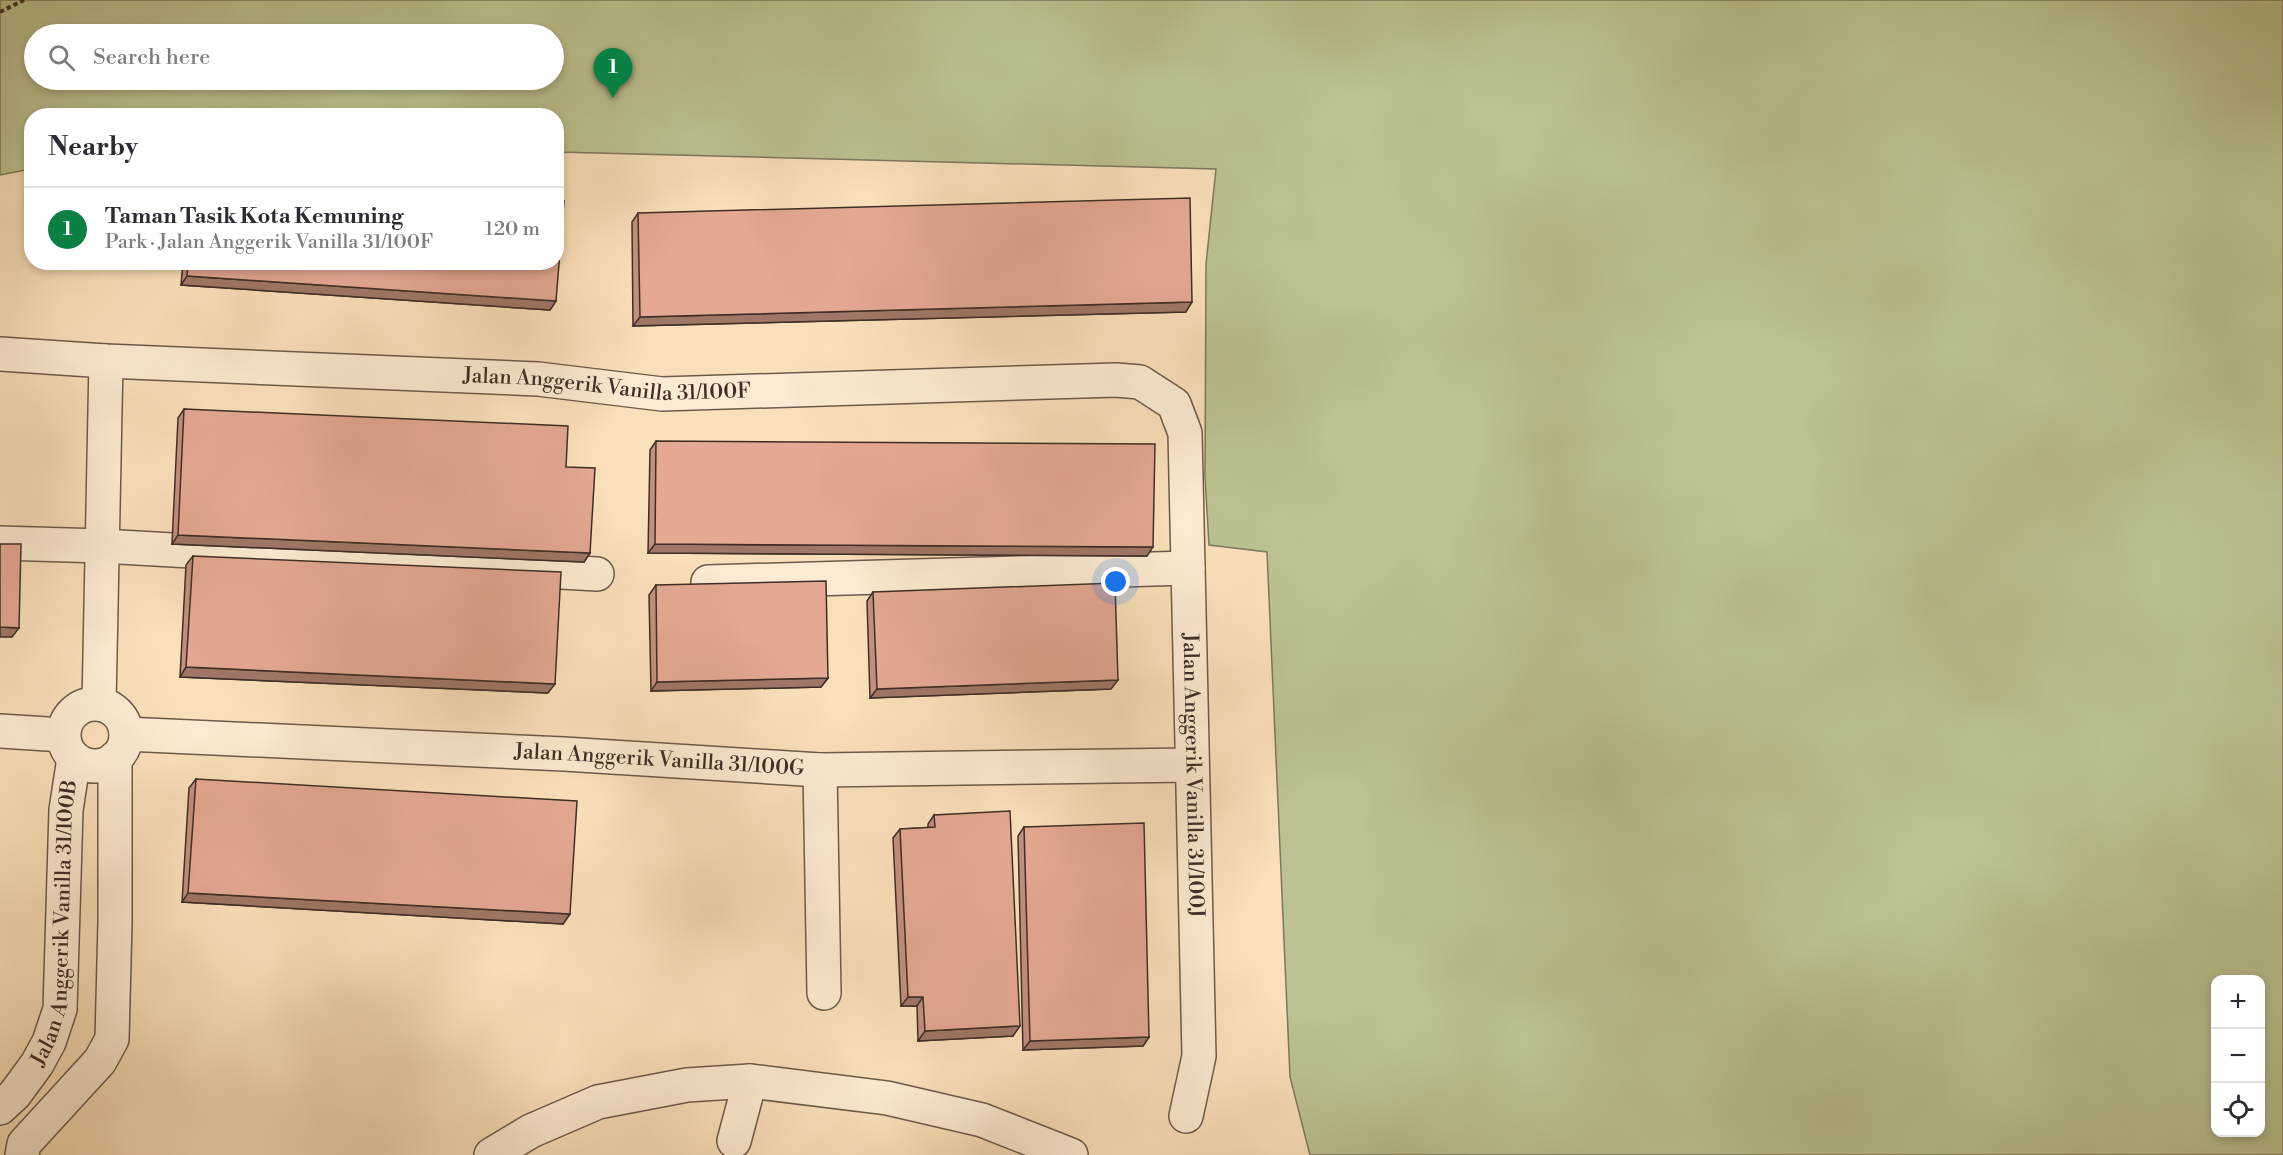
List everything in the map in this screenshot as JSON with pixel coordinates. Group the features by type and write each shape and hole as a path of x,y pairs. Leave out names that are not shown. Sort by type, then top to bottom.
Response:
{"street":[{"name":"Jalan Anggerik Vanilla 31/100F","path":"0,354 106,361 538,379 662,394 1116,380 1140,382 1174,404 1185,433"},
{"path":"99,704 106,361"},
{"name":"Jalan Anggerik Vanilla 31/100J","path":"1185,433 1199,1056 1186,1116"},
{"path":"0,543 102,546 597,574"},
{"path":"708,582 1188,568"},
{"path":"0,731 69,746 85,764 95,766 106,764 121,746 123,720 112,709 99,704 82,706 69,718 69,746"},
{"name":"Jalan Anggerik Vanilla 31/100B","path":"0,1108 15,1094 38,1064 49,1042 60,1009 69,746"},
{"name":"Jalan Anggerik Vanilla 31/100G","path":"121,746 564,754 820,770 1192,765"},
{"name":"Jalan Anggerik Vanilla 31/100B","path":"22,1155 24,1144 100,1061 111,1039 121,746"},
{"path":"820,770 824,993"},
{"path":"63,921 115,922"},
{"path":"734,1141 750,1081"},
{"path":"491,1155 531,1131 598,1102 687,1085 750,1081 898,1100 982,1120 1071,1155"}],"path":[{"path":"0,12 24,0"}],"green space":[{"path":"0,0 2283,0 2283,1155 1310,1155 1290,1077 1267,552 1209,545 1205,477 1206,264 1216,169 564,152 564,108 24,108 24,170 0,175"}],"building":[{"path":"1190,198 1192,302 640,317 638,213"},
{"path":"187,270 558,270 556,301 187,276"},
{"path":"184,409 568,426 566,467 595,468 590,553 178,535"},
{"path":"656,441 1155,444 1153,547 655,544"},
{"path":"0,544 21,544 19,628 0,627"},
{"path":"193,556 561,572 555,684 186,667"},
{"path":"826,581 828,678 657,682 656,585"},
{"path":"1115,583 1118,680 877,689 873,592"},
{"path":"196,779 577,801 570,914 188,893"},
{"path":"1010,811 1020,1026 925,1031 923,997 908,997 900,829 935,827 934,815"},
{"path":"1144,823 1149,1037 1030,1041 1024,827"}],"place":[{"name":"Taman Tasik Kota Kemuning","path":"613,98"}]}
